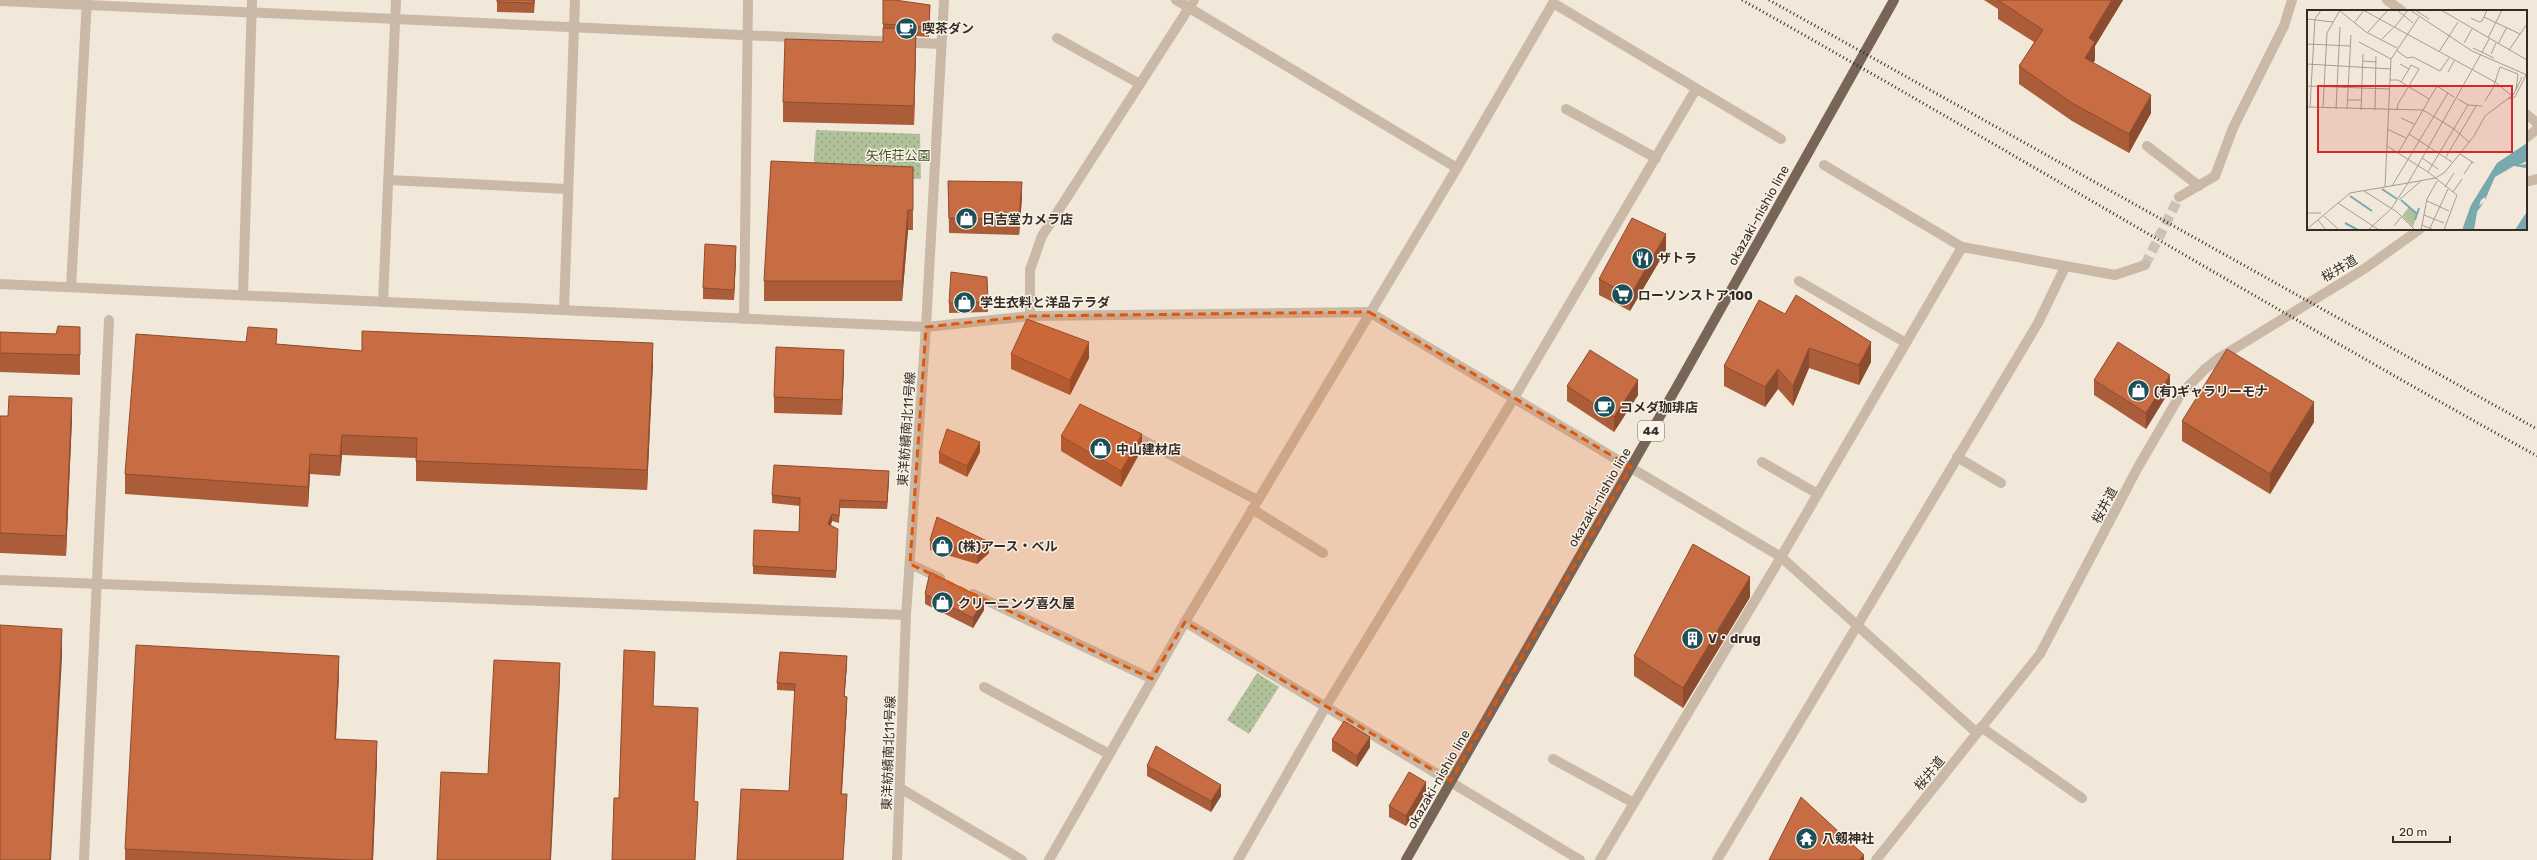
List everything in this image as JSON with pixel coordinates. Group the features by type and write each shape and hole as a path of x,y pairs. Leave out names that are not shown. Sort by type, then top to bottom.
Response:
{"main road":[{"name":"okazaki-nishio line","path":"1406,860 1631,467 1894,0"}],"street":[{"path":"243,296 252,0"},
{"path":"382,302 389,180 396,0"},
{"path":"564,310 567,188 575,0"},
{"path":"744,319 748,0"},
{"name":"東洋紡績南北11号線","path":"897,860 906,615 926,327 944,0"},
{"path":"1176,0 1192,4 1457,168"},
{"path":"2180,197 2215,176 2234,128 2284,26 2292,0"},
{"path":"2387,0 2401,10"},
{"path":"0,1 87,2 252,12 941,44"},
{"path":"71,287 87,2"},
{"path":"1049,860 1185,622 1369,312 1457,168 1553,3 1781,140"},
{"path":"1030,316 1030,270 1042,236 1192,4"},
{"path":"1057,38 1140,84"},
{"path":"1238,860 1326,706 1514,398 1696,89"},
{"path":"1566,109 1656,158"},
{"path":"2527,115 2537,123"},
{"path":"2527,137 2537,129"},
{"path":"2147,146 2199,186"},
{"path":"1824,165 1962,247 2115,275 2145,265"},
{"path":"2527,182 2537,179"},
{"path":"389,180 567,188"},
{"name":"桜井道","path":"1876,860 2040,654 2137,469 2180,395 2218,358 2358,273 2419,230"},
{"path":"1600,860 1781,557 1962,247"},
{"path":"1717,860 2038,323 2066,267"},
{"path":"1799,282 1906,343"},
{"path":"0,284 926,327 1030,316 1369,312 1781,557 1857,625 1979,730 2082,798"},
{"path":"84,860 98,584 109,320"},
{"path":"1124,430 1257,500"},
{"path":"1957,458 2001,483"},
{"path":"1762,462 1818,494"},
{"path":"1252,509 1322,553"},
{"path":"910,564 952,584"},
{"path":"0,580 906,615"},
{"path":"967,591 1152,679"},
{"path":"1185,622 1452,781 1580,860"},
{"path":"984,687 1110,754"},
{"path":"1553,759 1634,802"},
{"path":"900,788 1022,860"}],"highlighted area":[{"path":"1369,312 1631,467 1451,781 1185,622 1152,679 910,564 926,327 1030,316"}],"green space":[{"name":"矢作荘公園","path":"816,130 920,134 921,179 813,172"},
{"path":"1257,673 1279,687 1249,734 1227,720"}],"building":[{"path":"497,0 534,0 534,3 497,2"},
{"path":"883,0 895,0 930,5 929,27 883,24"},
{"path":"1998,0 2112,0 2089,38 2095,42 2085,58 2151,95 2129,134 2072,103 2019,66 2043,30"},
{"path":"883,28 916,29 914,106 783,102 785,39 883,42"},
{"path":"771,161 913,167 913,210 908,210 902,281 764,281"},
{"path":"948,181 1022,182 1019,220 949,218"},
{"path":"1632,218 1666,234 1630,296 1599,279"},
{"path":"705,244 736,246 734,290 703,288"},
{"path":"951,272 987,277 988,302 949,303"},
{"path":"1796,295 1871,342 1859,365 1809,348 1793,386 1778,369 1765,387 1724,366 1759,300 1785,314"},
{"path":"1027,319 1089,342 1070,380 1011,354"},
{"path":"58,326 80,327 80,355 0,353 0,332 56,334"},
{"path":"248,327 277,329 276,344 362,351 362,331 653,343 647,470 416,461 417,438 342,435 340,456 310,454 308,487 125,474 136,334 246,342"},
{"path":"2118,342 2170,375 2146,413 2094,380"},
{"path":"776,347 844,350 842,400 774,397"},
{"path":"2227,349 2314,402 2270,474 2182,421"},
{"path":"1590,350 1638,380 1614,417 1567,386"},
{"path":"9,396 72,398 66,536 0,533 0,416 8,416"},
{"path":"1080,404 1142,434 1121,471 1061,436"},
{"path":"947,429 980,442 967,466 939,453"},
{"path":"774,465 889,471 887,502 840,500 839,516 832,514 828,524 838,529 836,571 753,566 754,530 799,532 800,498 772,495"},
{"path":"937,517 989,542 977,553 930,540"},
{"name":"V・drug","path":"1693,544 1750,577 1683,688 1634,656"},
{"path":"930,572 984,599 973,618 925,594"},
{"path":"0,625 62,629 50,860 0,860"},
{"path":"136,645 339,656 335,739 377,741 372,860 125,849"},
{"path":"624,650 655,652 653,706 698,708 694,801 698,802 695,860 612,860 614,798 619,798"},
{"path":"780,652 847,656 844,696 847,697 841,794 847,794 843,860 737,860 741,789 789,791 795,684 777,683"},
{"path":"494,660 560,663 550,860 437,860 441,772 488,774"},
{"path":"1344,721 1370,737 1357,756 1332,740"},
{"path":"1156,746 1221,785 1211,801 1147,766"},
{"path":"1409,772 1426,782 1406,816 1389,806"},
{"path":"1801,797 1864,855 1859,860 1769,860"}],"tunnel":[{"path":"2145,265 2179,197"}],"railway":[{"path":"1742,0 2537,456"},
{"path":"1769,0 2537,429"}],"place":[{"name":"喫茶ダン","path":"906,28"},
{"name":"日吉堂カメラ店","path":"966,219"},
{"name":"ザトラ","path":"1643,258"},
{"name":"ローソンストア100","path":"1622,295"},
{"name":"学生衣料と洋品テラダ","path":"964,302"},
{"name":"(有)ギャラリーモナ","path":"2138,391"},
{"name":"コメダ珈琲店","path":"1605,407"},
{"name":"中山建材店","path":"1100,449"},
{"name":"(株)アース・ベル","path":"943,546"},
{"name":"クリーニング喜久屋","path":"943,603"},
{"name":"V・drug","path":"1693,638"},
{"name":"八剱神社","path":"1807,838"}]}
